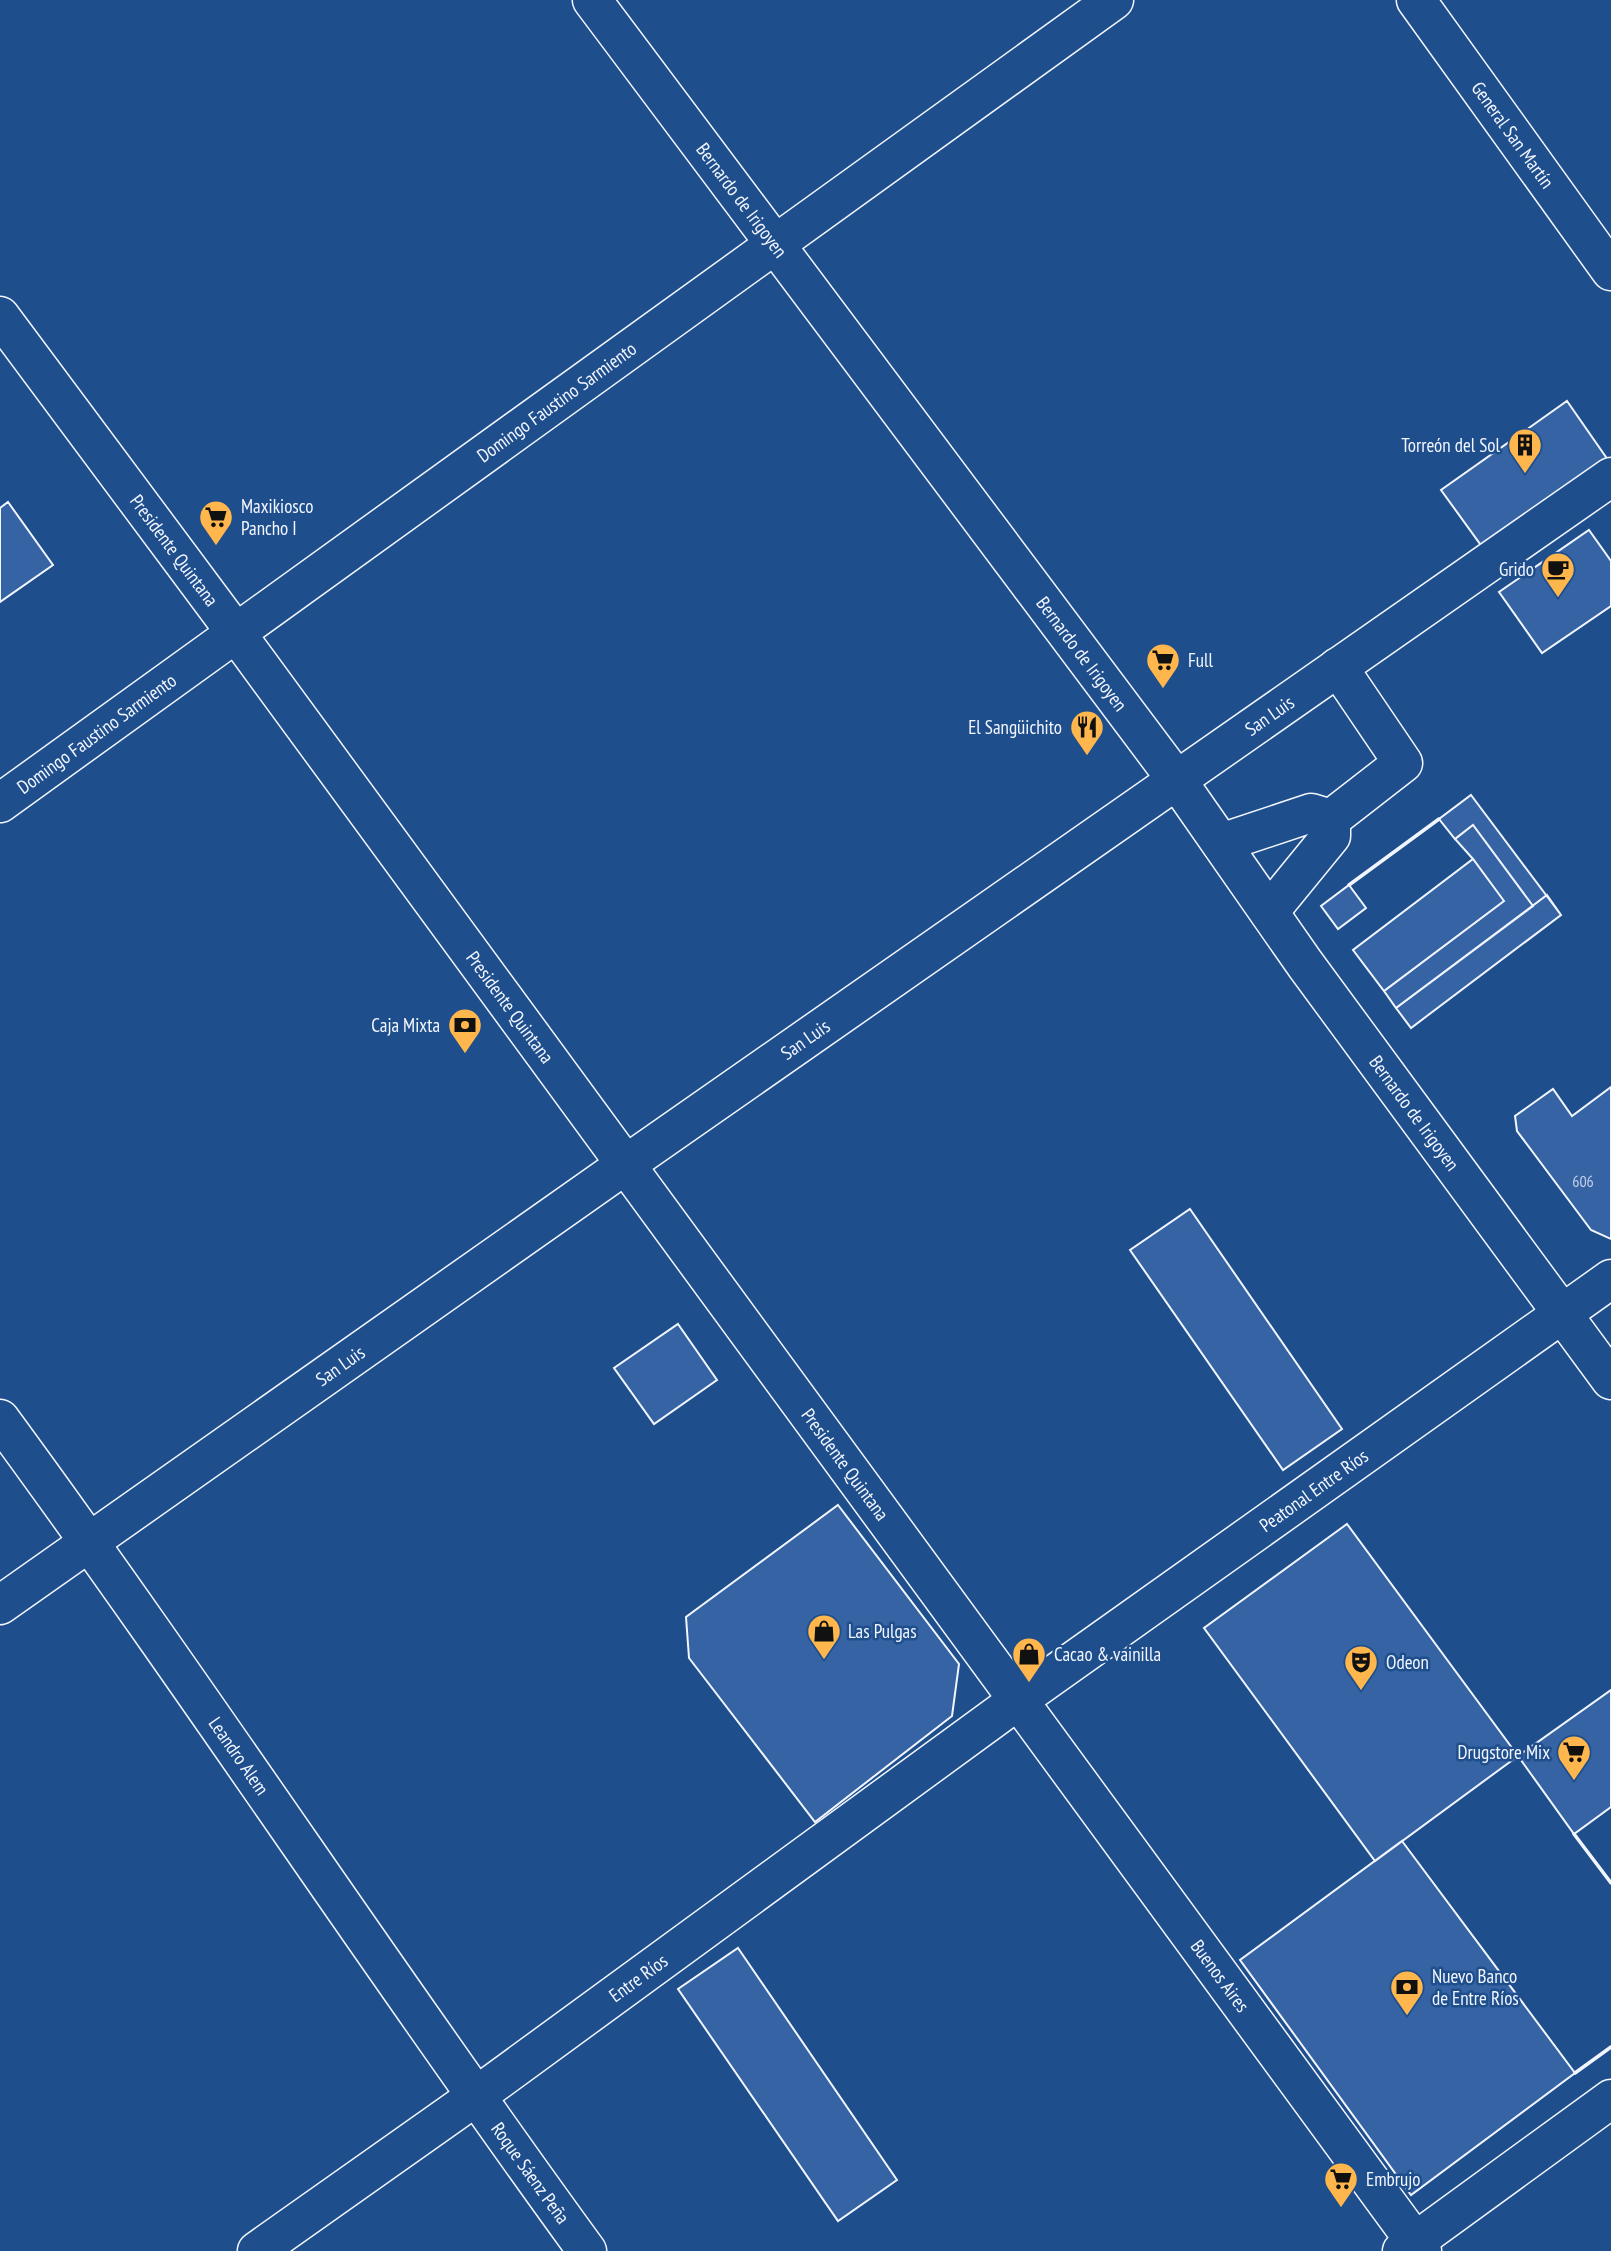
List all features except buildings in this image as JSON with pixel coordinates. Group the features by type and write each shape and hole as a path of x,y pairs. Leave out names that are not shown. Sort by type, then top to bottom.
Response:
{"street":[{"name":"Bernardo de Irigoyen","path":"592,0 1176,779 1269,912 1611,1380"},
{"name":"Domingo Faustino Sarmiento","path":"0,803 1114,0"},
{"name":"General San Martín","path":"1416,0 1611,271"},
{"name":"Presidente Quintana","path":"0,316 236,633 1017,1700"},
{"name":"San Luis","path":"0,1605 1176,779 1611,477"},
{"path":"1331,819 1403,763 1338,667"},
{"path":"1221,843 1311,813 1331,819"},
{"path":"1269,912 1331,836 1331,819"},
{"name":"Peatonal Entre Ríos","path":"1017,1700 1611,1279"},
{"name":"Leandro Alem","path":"0,1419 90,1541 475,2096"},
{"name":"Entre Ríos","path":"257,2251 475,2096 1017,1700"},
{"name":"Buenos Aires","path":"1017,1700 1413,2248"},
{"name":"Roque Sáenz Peña","path":"475,2096 587,2251"},
{"path":"1413,2248 1611,2099"}],"wall":[{"path":"1349,885 1439,819"},
{"path":"1574,1834 1611,1883"},
{"path":"1575,2073 1611,2047"}],"place":[{"name":"Torreón del Sol","path":"1525,475"},
{"name":"Maxikiosco Pancho I","path":"216,547"},
{"name":"Grido","path":"1558,599"},
{"name":"Full","path":"1163,690"},
{"name":"El Sangüichito","path":"1087,757"},
{"name":"Caja Mixta","path":"465,1055"},
{"name":"Las Pulgas","path":"824,1661"},
{"name":"Cacao & vainilla","path":"1029,1684"},
{"name":"Odeon","path":"1361,1692"},
{"name":"Drugstore Mix","path":"1574,1782"},
{"name":"Nuevo Banco de Entre Ríos","path":"1407,2017"},
{"name":"Embrujo","path":"1341,2209"}]}
